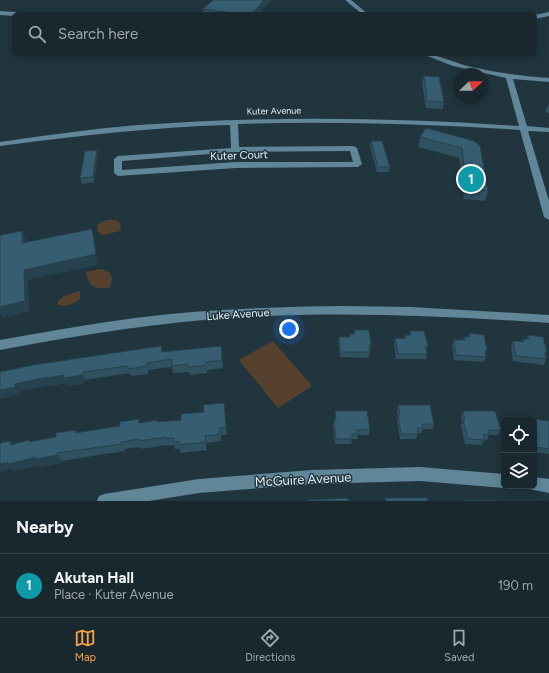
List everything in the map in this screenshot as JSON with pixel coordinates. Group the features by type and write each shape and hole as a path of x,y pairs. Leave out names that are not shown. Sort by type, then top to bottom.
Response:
{"street":[{"path":"348,0 363,12"},
{"path":"0,13 12,14"},
{"path":"537,17 549,14"},
{"path":"431,56 470,69 510,77 549,80"},
{"path":"510,77 549,217"},
{"name":"Kuter Avenue","path":"0,144 125,129 234,122 384,120 549,130"},
{"name":"Kuter Court","path":"234,122 235,150"},
{"name":"Kuter Court","path":"353,148 358,164 236,165 118,173 118,159 235,150 353,148"},
{"name":"Luke Avenue","path":"0,345 36,337 132,323 212,315 301,310 426,311 549,320"},
{"name":"McGuire Avenue","path":"104,501 199,486 312,477 420,474 501,481"},
{"path":"537,484 549,486"}],"shaded area":[{"path":"115,220 119,222 121,229 120,231 103,235 98,232 97,226 103,221"},
{"path":"100,269 110,273 112,281 109,288 93,286 89,281 86,272"},
{"path":"80,291 80,299 78,301 73,304 58,305 58,301 64,296"},
{"path":"273,341 312,386 278,408 239,360"}],"building":[{"path":"213,0 264,0 254,12 225,12 203,9"},
{"path":"424,76 439,77 444,102 427,101"},
{"path":"426,128 474,141 480,146 488,191 467,189 462,148 420,137"},
{"path":"371,141 382,141 390,167 378,167"},
{"path":"97,150 93,177 80,178 85,151"},
{"path":"92,229 96,254 24,270 25,301 0,307 0,235 22,231 22,243"},
{"path":"354,330 369,330 371,345 369,345 370,352 340,352 339,337 350,337 350,334 355,334"},
{"path":"410,331 424,331 428,346 425,346 427,354 398,354 395,338 406,339 405,335 411,335"},
{"path":"469,333 484,335 487,350 485,350 486,357 456,355 454,340 465,340 464,337 470,337"},
{"path":"528,335 543,337 547,352 545,352 546,359 516,356 513,341 524,342 524,339 529,339"},
{"path":"161,346 162,352 221,346 222,360 206,362 206,365 188,367 188,364 172,366 172,359 146,363 146,366 128,369 128,366 83,372 82,375 64,378 64,375 47,377 15,384 15,387 0,390 0,372 33,365"},
{"path":"224,403 226,427 220,428 220,434 205,436 206,442 179,445 179,441 174,442 174,438 166,439 166,437 139,441 139,439 122,442 122,444 57,453 57,455 36,459 36,457 8,464 8,462 0,464 0,443 10,441 10,445 29,440 29,442 56,437 56,433 76,430 75,433 120,426 120,422 139,419 139,423 157,420 157,422 181,420 181,414 204,412 203,405"},
{"path":"398,405 430,405 434,424 422,424 423,428 417,428 418,434 401,434"},
{"path":"335,411 367,411 370,429 357,430 358,434 352,434 352,439 336,439 334,420 336,420"},
{"path":"463,411 495,411 501,430 488,430 489,435 483,434 484,440 468,439 463,420 465,420"},
{"path":"537,420 549,421 549,449 537,447"},
{"path":"348,498 349,501 306,500"},
{"path":"385,498 427,498 428,501 386,501"},
{"path":"465,500 497,501 465,501"}],"place":[{"name":"Akutan Hall","path":"471,179"}]}
